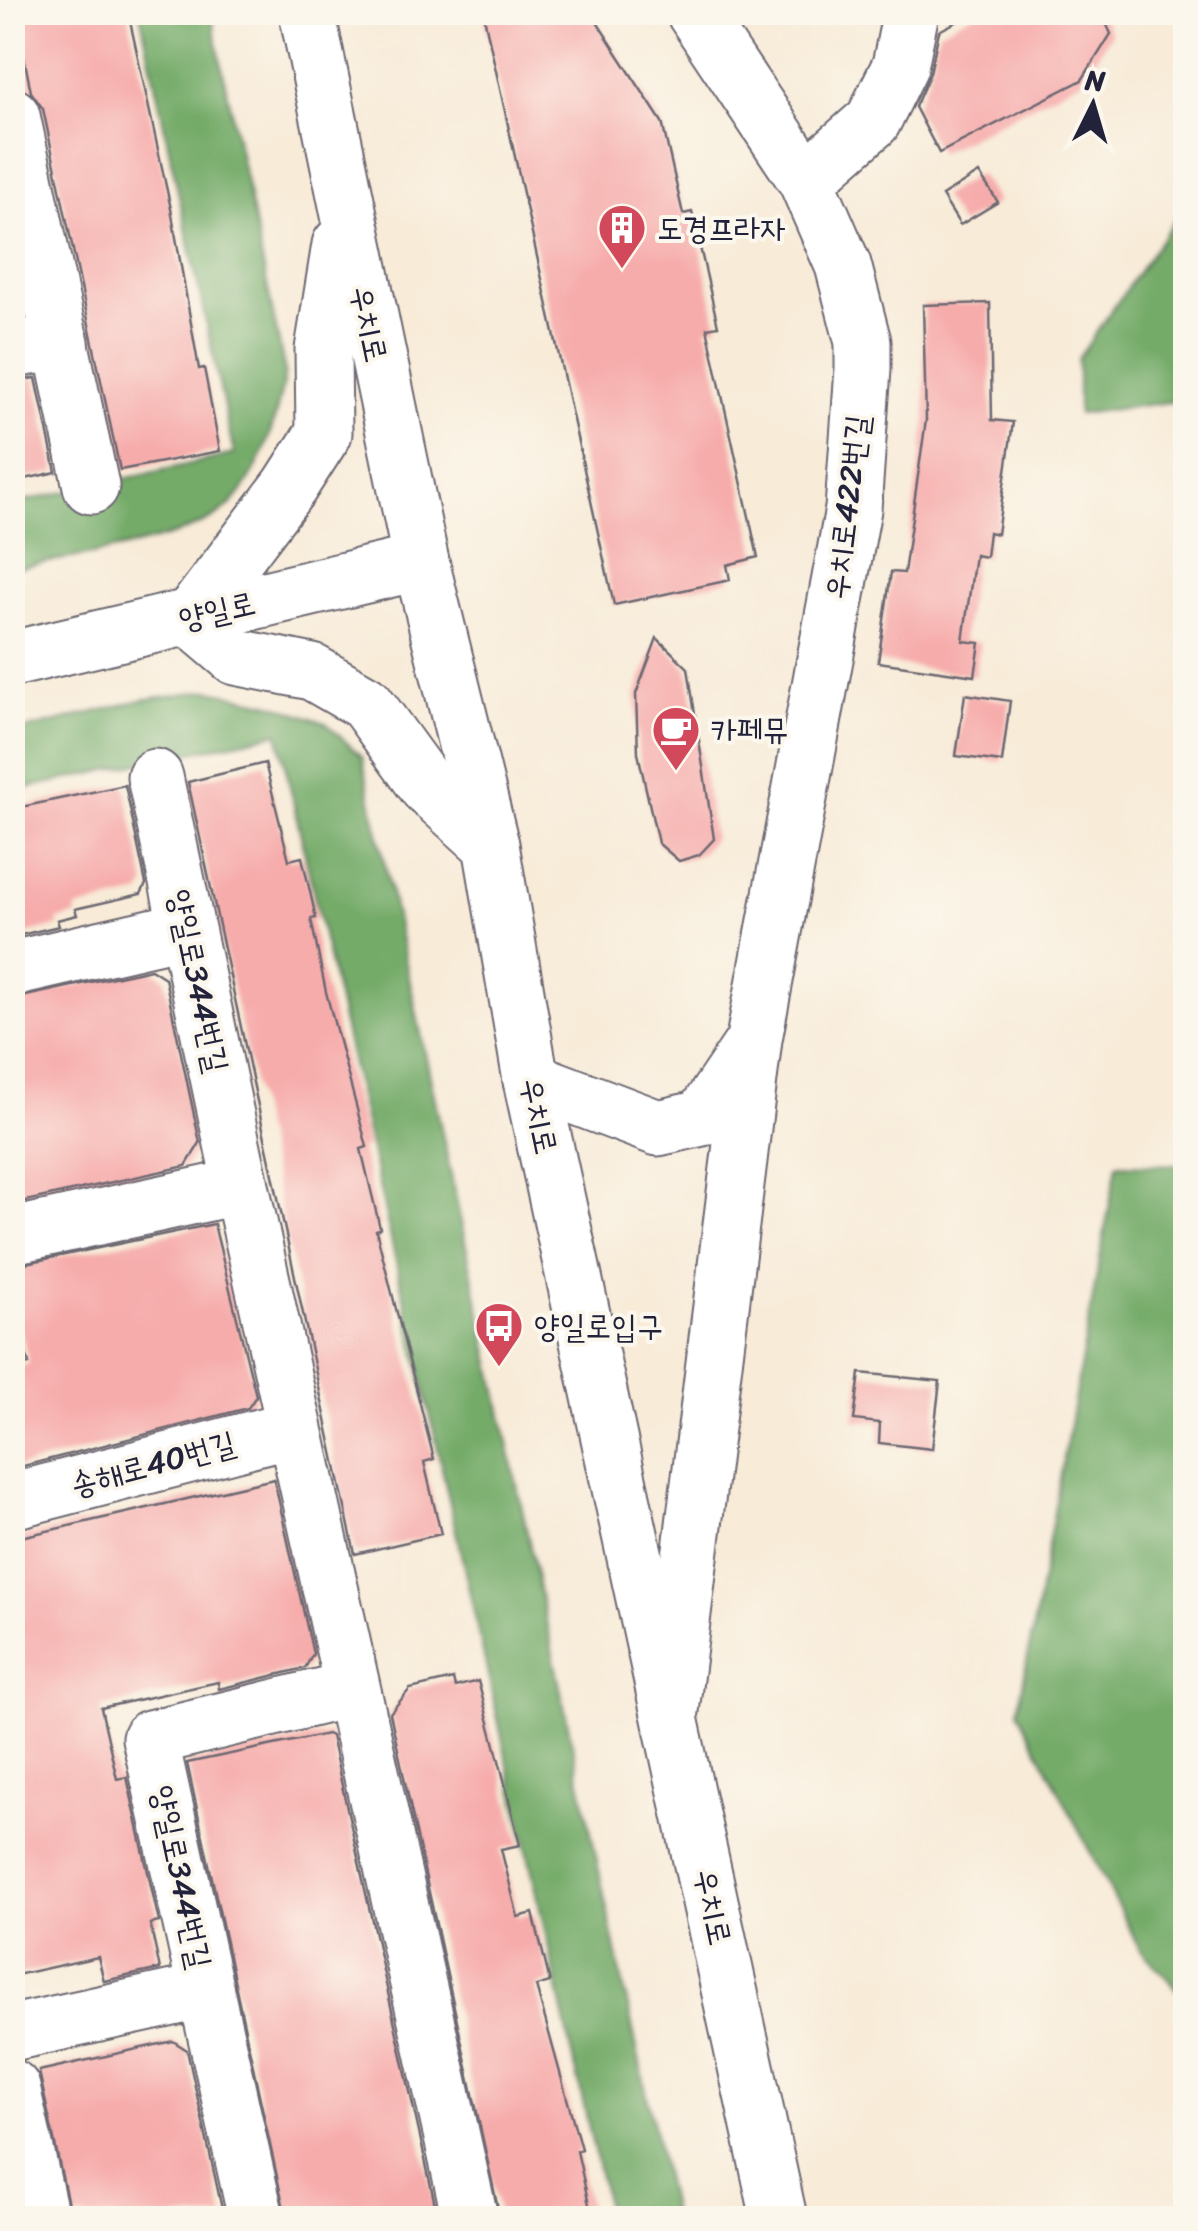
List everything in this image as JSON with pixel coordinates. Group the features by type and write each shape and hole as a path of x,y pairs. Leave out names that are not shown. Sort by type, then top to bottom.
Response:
{"street":[{"name":"우치로","path":"307,12 345,212 420,562 490,846 531,1080 779,2218"},
{"name":"우치로422번길","path":"671,1711 754,1039 853,510 863,369 863,342 842,265 806,180 694,12"},
{"path":"806,180 873,121 900,66 911,12"},
{"path":"12,116 37,346 92,486"},
{"path":"345,212 324,350 324,433 290,486 190,618 236,656 312,672 366,703 427,787 490,846"},
{"name":"양일로","path":"12,659 420,562"},
{"name":"양일로344번길","path":"155,777 241,1186 470,2218"},
{"path":"12,969 186,930"},
{"path":"531,1080 598,1109 658,1128 702,1118 754,1039"},
{"path":"12,1236 241,1186"},
{"name":"송해로40번길","path":"12,1501 294,1428"},
{"name":"양일로344번길","path":"256,2218 150,1738 351,1689"},
{"path":"12,2033 205,1992"},
{"path":"12,2088 41,2218"}],"green space":[{"path":"140,13 211,13 285,372 278,407 260,460 242,492 212,518 159,539 13,569 12,504 234,454"},
{"path":"1185,205 1185,400 1078,414 1078,359"},
{"path":"209,690 276,705 326,723 362,757 673,2218 609,2218 278,733 13,791 13,733 141,700"},
{"path":"1117,1164 1185,1165 1185,1998 1140,1949 1018,1711"}],"building":[{"path":"15,12 128,12 171,209 199,369 204,368 220,451 120,470 43,109 31,92"},
{"name":"도경프라자","path":"483,12 593,16 662,122 683,214 692,212 718,326 707,328 758,557 727,565 730,580 614,605"},
{"path":"976,12 1101,12 1111,34 1082,80 939,153 915,107 930,73 939,31"},
{"path":"979,173 998,202 960,225 942,196"},
{"path":"12,268 22,310 12,318"},
{"path":"990,303 992,420 1013,422 997,534 989,532 986,557 975,555 963,641 980,643 975,676 878,662 891,572 904,573 926,420 923,305"},
{"path":"36,378 56,472 12,482 12,381"},
{"path":"657,638 688,668 714,839 699,855 679,861 658,843 638,753 636,694"},
{"path":"965,694 1010,701 1002,762 956,756"},
{"path":"265,763 289,860 302,857 316,918 311,919 326,992 367,1147 361,1149 380,1228 376,1230 434,1459 424,1462 441,1534 355,1554 188,782"},
{"path":"125,785 146,884 141,894 75,909 77,915 57,920 59,926 12,937 12,809"},
{"path":"151,969 165,978 200,1143 186,1166 12,1204 12,999"},
{"path":"214,1224 256,1396 248,1408 12,1469 12,1368 29,1364 12,1298 12,1266"},
{"path":"860,1373 940,1381 932,1449 879,1443 880,1423 854,1420"},
{"path":"274,1479 313,1654 305,1668 219,1689 218,1682 101,1708 117,1779 127,1777 159,1922 150,1924 160,1969 104,1981 98,1957 12,1976 12,1539"},
{"path":"453,1679 455,1687 478,1681 501,1768 520,1845 501,1849 518,1917 533,1913 550,1982 536,1986 581,2149 577,2151 592,2218 500,2218 390,1713 410,1689"},
{"path":"331,1736 438,2218 286,2218 187,1763"},
{"path":"173,2041 187,2050 224,2218 71,2218 39,2071"}],"place":[{"name":"도경프라자","path":"622,270"},
{"name":"카페뮤","path":"676,772"},
{"name":"양일로입구","path":"499,1368"}]}
